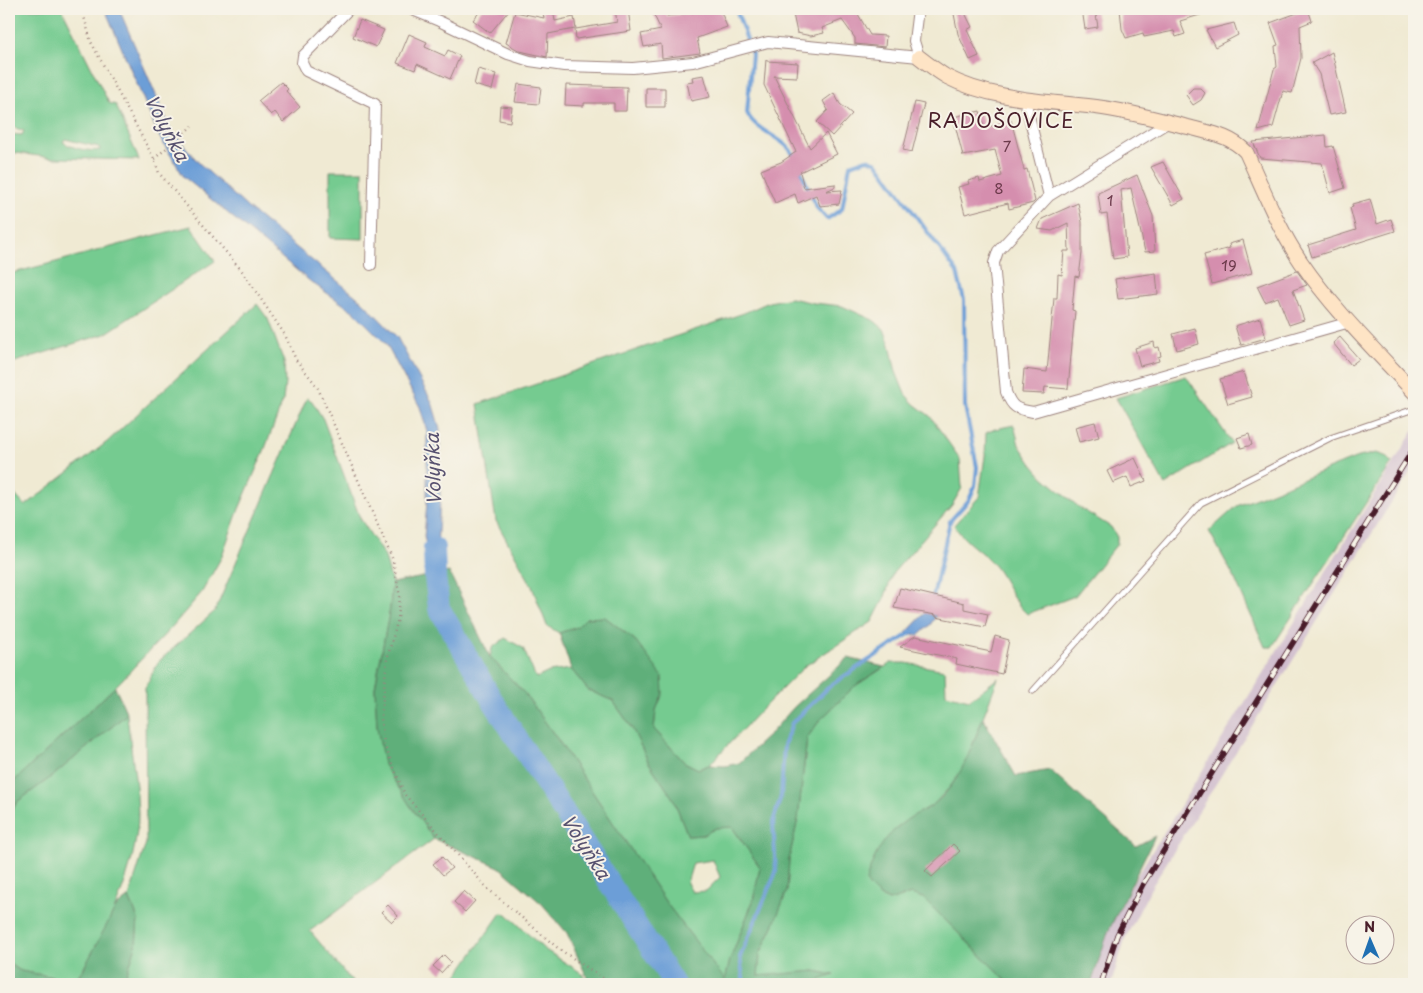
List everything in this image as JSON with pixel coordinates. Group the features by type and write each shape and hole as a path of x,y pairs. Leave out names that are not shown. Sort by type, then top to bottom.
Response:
{"street":[{"path":"349,9 303,56 302,63 306,71 375,104 371,265"},
{"path":"410,9 508,54 564,66 633,68 692,62 768,42 919,57 948,78 972,87 1025,100 1104,108 1169,122 1237,142 1246,152 1283,230 1301,262 1350,322 1414,392"},
{"path":"918,9 914,41 919,57"},
{"path":"1025,100 1049,196"},
{"path":"1169,122 1049,196 998,251 994,263 1006,392 1010,404 1018,410 1033,412 1350,322"}],"lane":[{"path":"1033,691 1201,503 1330,438 1414,408"}],"path":[{"path":"82,9 91,42 154,159 159,173 242,271 285,335 296,360 317,386 392,560 400,597 398,619 387,659 381,718 384,744 405,795 488,889 558,949 612,984"},
{"path":"154,159 192,126"}],"shaded area":[{"path":"1414,430 1414,466 1151,888 1125,939 1111,984 1091,984 1108,932 1135,879"}],"green space":[{"path":"9,9 62,9 109,103 116,105 139,160 54,158 9,152 9,134 22,135 24,131 9,126","holes":["65,139 99,147 100,150 85,150 75,148 63,142"]},
{"path":"330,171 363,171 363,239 330,238"},
{"path":"191,226 215,261 105,334 15,362 9,366 9,274"},
{"path":"791,298 842,306 873,320 884,329 896,372 905,394 914,404 930,416 960,459 962,488 952,505 893,573 884,599 872,622 805,666 709,765 698,769 684,762 654,729 656,710 663,693 636,641 605,617 586,618 577,627 559,633 547,626 531,584 496,521 478,404 744,313 769,302"},
{"path":"257,304 268,319 284,362 285,383 283,401 221,558 202,592 171,628 115,687 9,786 9,488 25,506 107,442"},
{"path":"1186,376 1232,443 1165,485 1116,398"},
{"path":"307,398 312,401 323,419 360,518 385,557 392,583 390,608 375,688 377,727 385,765 411,807 434,839 310,931 354,984 123,984 136,946 138,919 129,897 146,843 145,688 158,662 215,611"},
{"path":"1014,425 1019,445 1042,476 1080,508 1111,527 1117,537 1117,544 1075,596 1027,614 1017,603 992,563 962,536 954,525 979,497 985,456 986,433"},
{"path":"1376,453 1385,456 1392,463 1272,647 1265,647 1234,577 1209,531 1237,506 1355,458"},
{"path":"449,572 490,657 525,694 558,740 667,904 725,980 730,960 753,901 760,867 732,827 716,828 703,835 688,836 674,800 649,763 632,728 613,701 588,690 571,669 559,633 577,627 586,618 605,617 636,641 662,676 663,693 656,710 654,729 684,762 698,769 709,765 725,766 739,763 769,735 794,707 848,658 884,667 855,686 820,720 807,738 798,819 789,859 787,891 760,954 758,976 815,971 834,975 808,984 590,984 567,933 542,904 499,867 434,839 384,765 377,727 375,688 390,608 392,583"},
{"path":"505,638 523,648 536,678 549,672 571,669 588,690 613,701 632,728 649,763 674,800 688,836 703,835 716,828 732,827 760,867 753,901 730,960 725,981 667,904 558,740 525,694 490,657 492,648","holes":["713,860 720,877 706,891 692,892 687,883 693,863"]},
{"path":"891,663 906,663 945,670 946,694 969,700 998,678 964,767 950,787 934,804 897,827 869,886 882,898 889,901 911,894 923,898 1010,984 808,984 833,975 815,971 758,977 760,954 787,891 789,859 798,819 807,738 820,720 855,686"},
{"path":"115,687 127,714 54,775 17,802 9,817 9,786"},
{"path":"127,714 138,813 133,855 118,901 97,945 74,981 21,971 9,964 9,817 17,802 54,775"},
{"path":"983,718 1016,776 1050,770 1136,846 1155,836 1108,932 1091,984 1010,984 923,898 911,894 889,901 876,893 866,881 877,853 888,837 902,823 934,804 951,786 964,764"},
{"path":"129,897 138,919 136,946 123,984 9,984 9,964 21,971 74,981 83,970 116,907"},
{"path":"501,913 507,914 544,949 580,972 590,984 451,984"}],"water":[{"path":"105,9 119,9 171,130 199,163 248,208 362,301 397,337 432,402 440,429 440,502 435,577 424,537 427,502 427,431 420,407 386,344 353,311 311,282 184,177 159,136"},
{"path":"925,613 936,616 930,625 919,635 906,633"}],"building":[{"path":"482,9 510,9 490,33 473,20"},
{"path":"542,9 553,9 555,21 574,17 576,29 617,22 615,9 628,9 631,31 576,39 575,29 548,34 547,57 520,51 506,43 515,12 544,18"},
{"path":"651,9 665,9 667,16 698,12 697,9 720,9 727,27 697,38 700,53 662,58 661,44 644,47 641,34 661,30"},
{"path":"792,9 855,9 870,35 886,36 885,47 855,44 855,38 842,20 822,28 824,33 811,36 797,33"},
{"path":"953,9 957,9 960,14 965,13 972,27 967,30 979,56 970,60 958,34"},
{"path":"1082,9 1095,9 1098,27 1085,29"},
{"path":"1120,9 1213,9 1213,11 1180,21 1185,34 1176,37 1174,31 1144,37 1143,33 1126,38 1122,29"},
{"path":"1308,9 1312,21 1300,26 1301,58 1292,93 1283,91 1273,127 1258,131 1274,69 1277,67 1275,46 1278,45 1270,23"},
{"path":"360,20 384,30 376,47 353,37"},
{"path":"1234,23 1238,35 1215,47 1206,30"},
{"path":"409,34 427,42 425,47 445,56 448,50 460,56 450,79 417,64 415,70 397,63"},
{"path":"1332,52 1346,112 1329,115 1319,74 1312,63"},
{"path":"766,59 767,61 798,63 797,77 774,76 810,148 826,133 837,154 800,172 804,188 835,184 835,187 826,191 842,190 839,204 820,206 816,195 798,203 795,194 775,203 761,170 781,162 796,152 764,85"},
{"path":"478,69 496,74 492,90 474,85"},
{"path":"704,75 710,97 691,101 687,82 693,81 692,77"},
{"path":"281,82 300,107 283,122 275,112 271,115 258,101"},
{"path":"518,84 541,87 539,104 515,102"},
{"path":"566,85 627,87 626,111 614,111 614,103 584,103 584,106 565,105"},
{"path":"646,88 665,88 665,107 646,107"},
{"path":"1193,88 1200,88 1205,93 1201,100 1193,105 1186,95"},
{"path":"834,93 840,104 852,114 832,136 817,122 828,110 823,101"},
{"path":"915,102 924,104 912,152 903,150"},
{"path":"500,106 512,107 510,122 499,120"},
{"path":"980,111 984,128 1011,120 1024,170 1027,169 1035,201 1033,203 1009,209 1008,203 965,214 958,187 969,184 968,181 979,178 980,182 1002,176 995,150 963,156 953,117"},
{"path":"1326,135 1327,147 1333,146 1345,188 1330,193 1322,163 1260,158 1253,142"},
{"path":"1163,162 1184,199 1173,205 1151,167"},
{"path":"1137,175 1153,216 1155,251 1145,252 1131,188 1121,190 1127,257 1113,259 1107,214 1101,215 1098,193"},
{"path":"1370,199 1377,224 1391,219 1395,231 1312,257 1308,245 1356,230 1350,208 1353,207 1352,204"},
{"path":"1078,203 1082,222 1082,253 1079,277 1075,276 1072,310 1075,311 1068,389 1045,387 1044,394 1022,393 1024,369 1047,372 1054,298 1057,298 1058,274 1062,275 1064,251 1069,251 1068,223 1052,231 1038,229 1042,219"},
{"path":"1243,240 1252,273 1212,284 1204,255 1230,248 1229,244"},
{"path":"1297,271 1307,285 1293,290 1304,320 1289,325 1278,297 1265,302 1257,286"},
{"path":"1156,273 1158,294 1118,299 1115,279"},
{"path":"1260,318 1266,338 1241,345 1235,326"},
{"path":"1195,328 1199,344 1177,350 1173,334"},
{"path":"1340,337 1359,359 1351,365 1333,343"},
{"path":"1154,342 1155,348 1159,347 1161,356 1158,357 1159,361 1140,366 1135,348"},
{"path":"1244,372 1252,397 1228,404 1220,379"},
{"path":"1095,422 1099,437 1079,442 1075,427"},
{"path":"1249,434 1252,445 1241,448 1237,438"},
{"path":"1135,458 1146,481 1131,487 1127,477 1113,483 1107,471"},
{"path":"900,588 964,603 964,609 988,614 985,627 936,617 936,615 894,608"},
{"path":"915,636 991,652 995,636 1009,640 1002,674 956,664 957,659 900,647"},
{"path":"953,844 960,851 932,877 925,871"},
{"path":"442,857 452,868 443,875 433,864"},
{"path":"464,891 475,901 465,912 454,902"},
{"path":"388,905 398,916 392,922 381,912"},
{"path":"444,955 451,962 441,973 433,966"}],"waterway":[{"path":"736,9 752,54 747,113 757,126 785,145 795,158"},
{"path":"799,167 817,208 827,219 842,209 850,165 867,159 877,163 957,272 964,300 965,406 977,467 975,486 969,500 950,521 932,601"},
{"name":"Volyňka","path":"434,548 439,608 491,698 674,984"},
{"path":"744,984 740,957 776,872 773,822 781,796 784,746 792,723 831,685 912,632"}],"railway":[{"path":"1101,984 1117,935 1143,884 1414,448"}],"district":[{"name":"RADOŠOVICE","path":"1001,121"}]}
